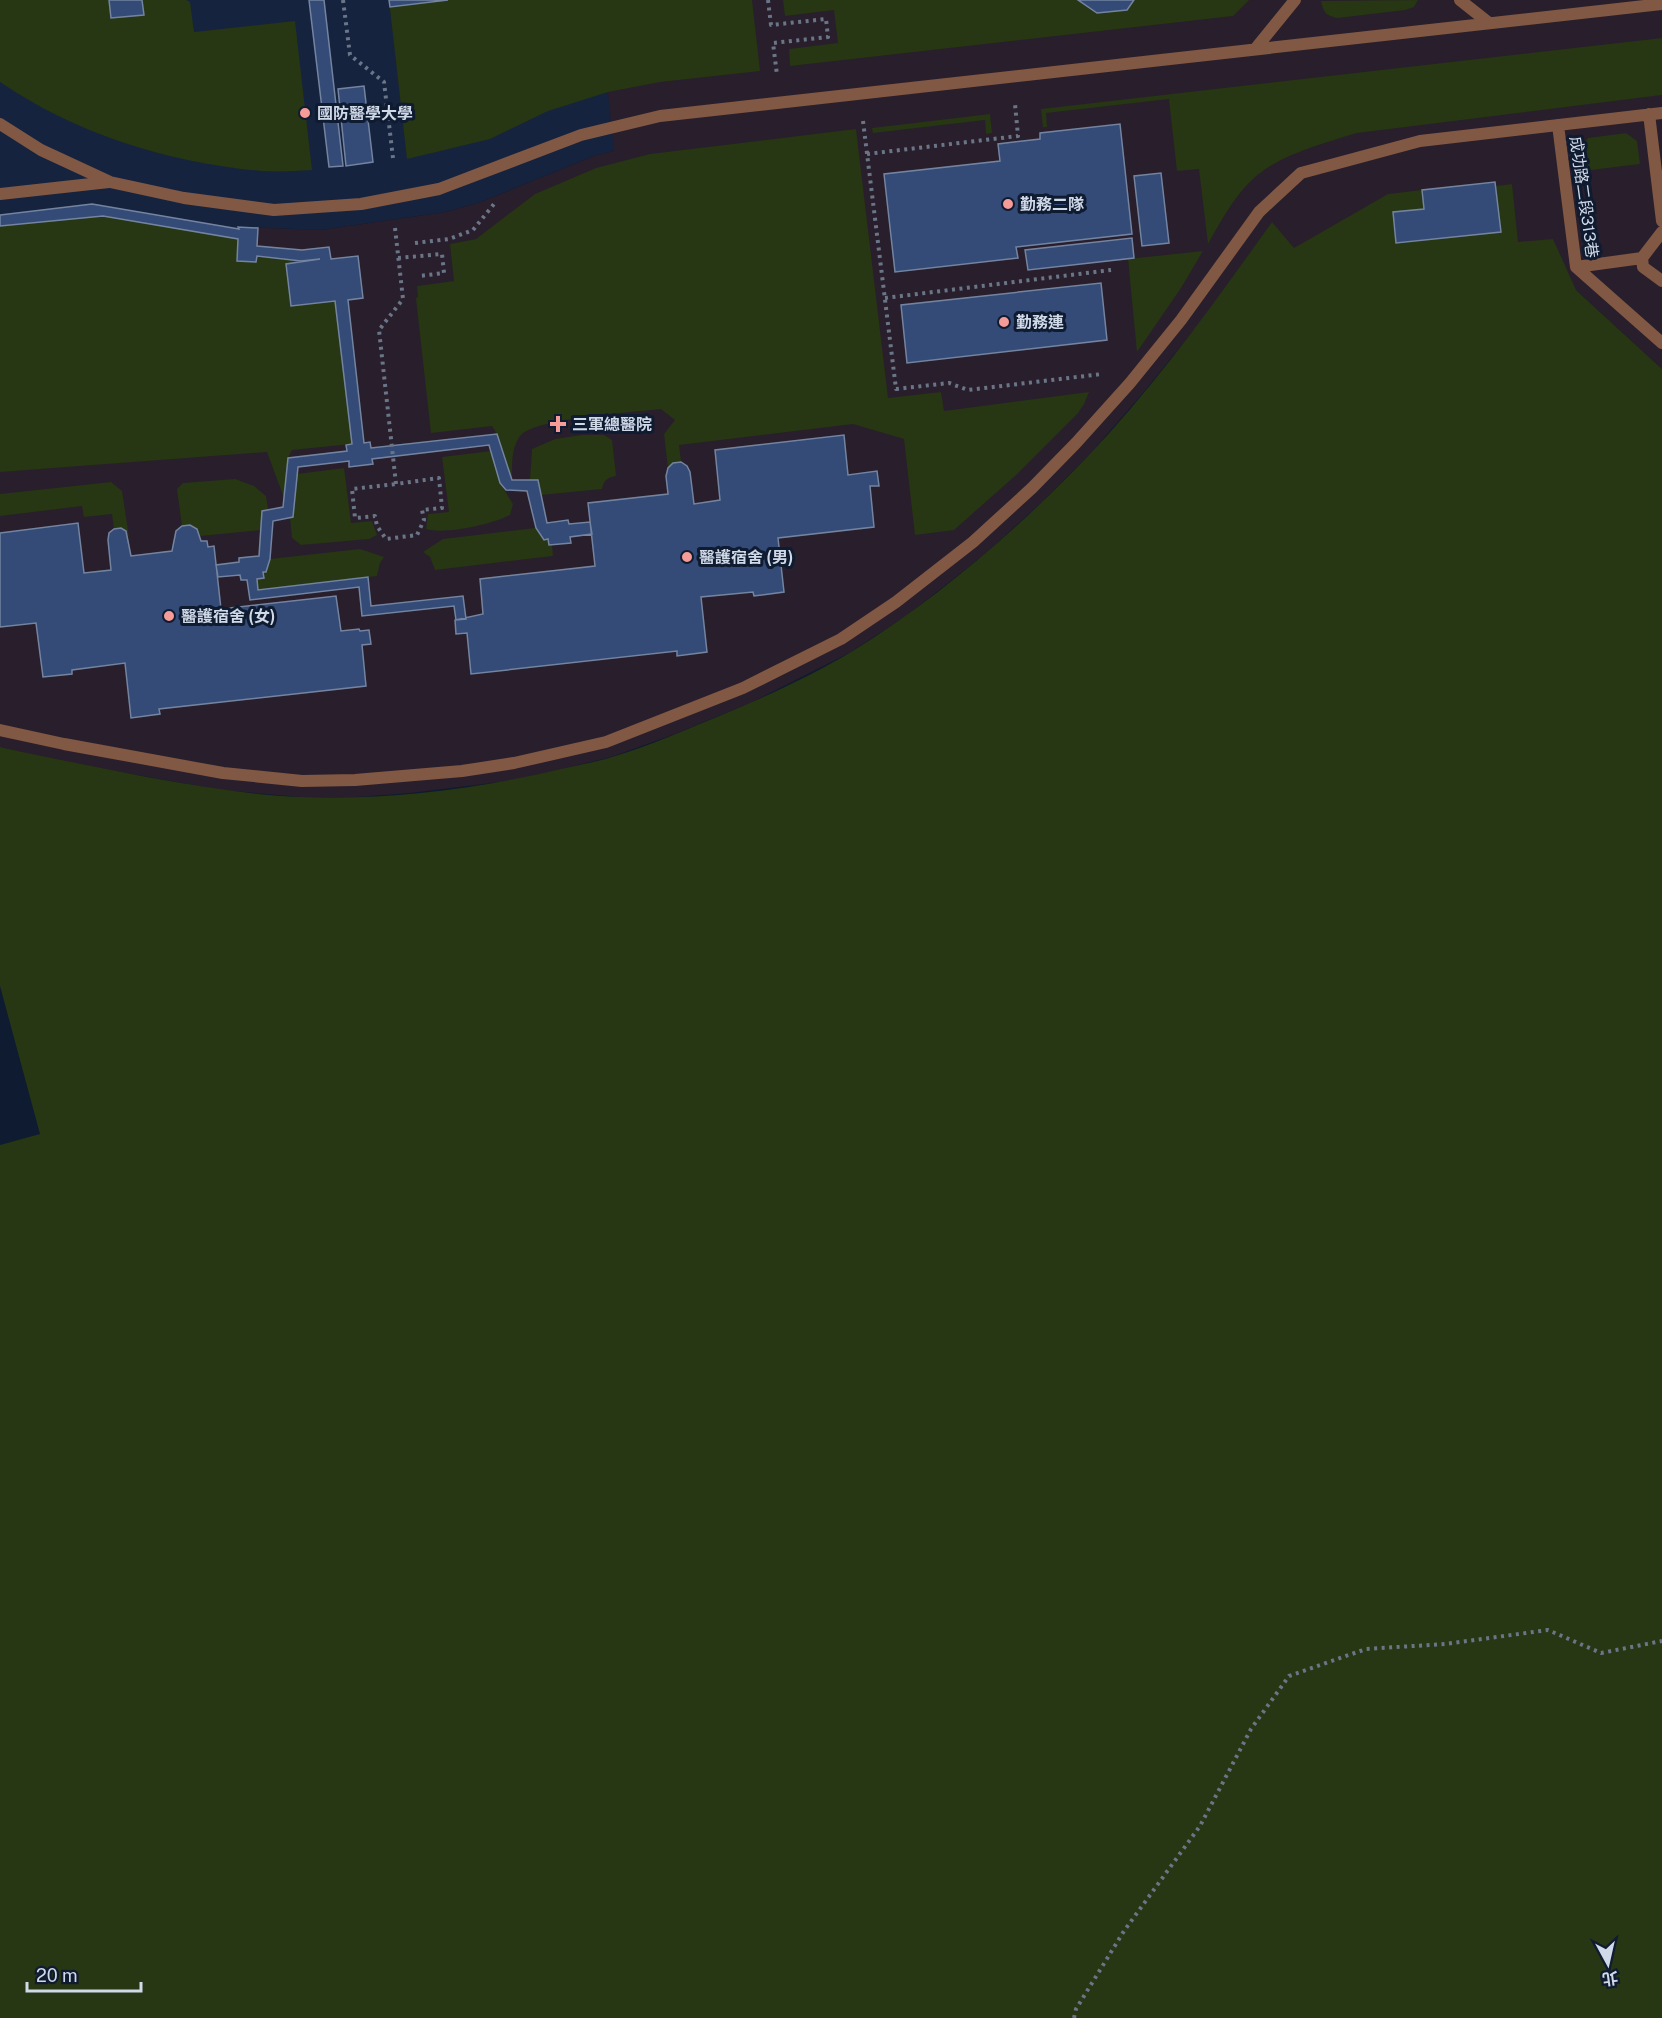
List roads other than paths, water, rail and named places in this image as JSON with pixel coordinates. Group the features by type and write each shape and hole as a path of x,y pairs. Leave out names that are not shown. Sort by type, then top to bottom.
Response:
{"lane":[{"path":"1256,48 1295,0"},
{"path":"1460,0 1489,23"},
{"path":"0,124 41,150 110,182 184,198 274,210 361,204 439,189 581,135 660,116 1662,4"},
{"path":"0,730 223,773 302,781 355,780 462,771 514,763 606,742 732,692 841,639 896,602 973,542 1032,488 1130,383 1181,320 1258,212 1301,173 1420,141 1662,113"},
{"path":"1648,114 1662,221"},
{"name":"成功路二段313巷","path":"1558,125 1576,267 1662,343"},
{"path":"0,194 110,182"},
{"path":"1662,232 1642,258 1643,267 1662,281"},
{"path":"1576,267 1642,258"}],"place":[{"name":"國防醫學大學","path":"305,113"},
{"name":"勤務二隊","path":"1008,204"},
{"name":"勤務連","path":"1004,322"},
{"name":"三軍總醫院","path":"558,424"},
{"name":"醫護宿舍 (男)","path":"687,557"},
{"name":"醫護宿舍 (女)","path":"169,616"}]}
